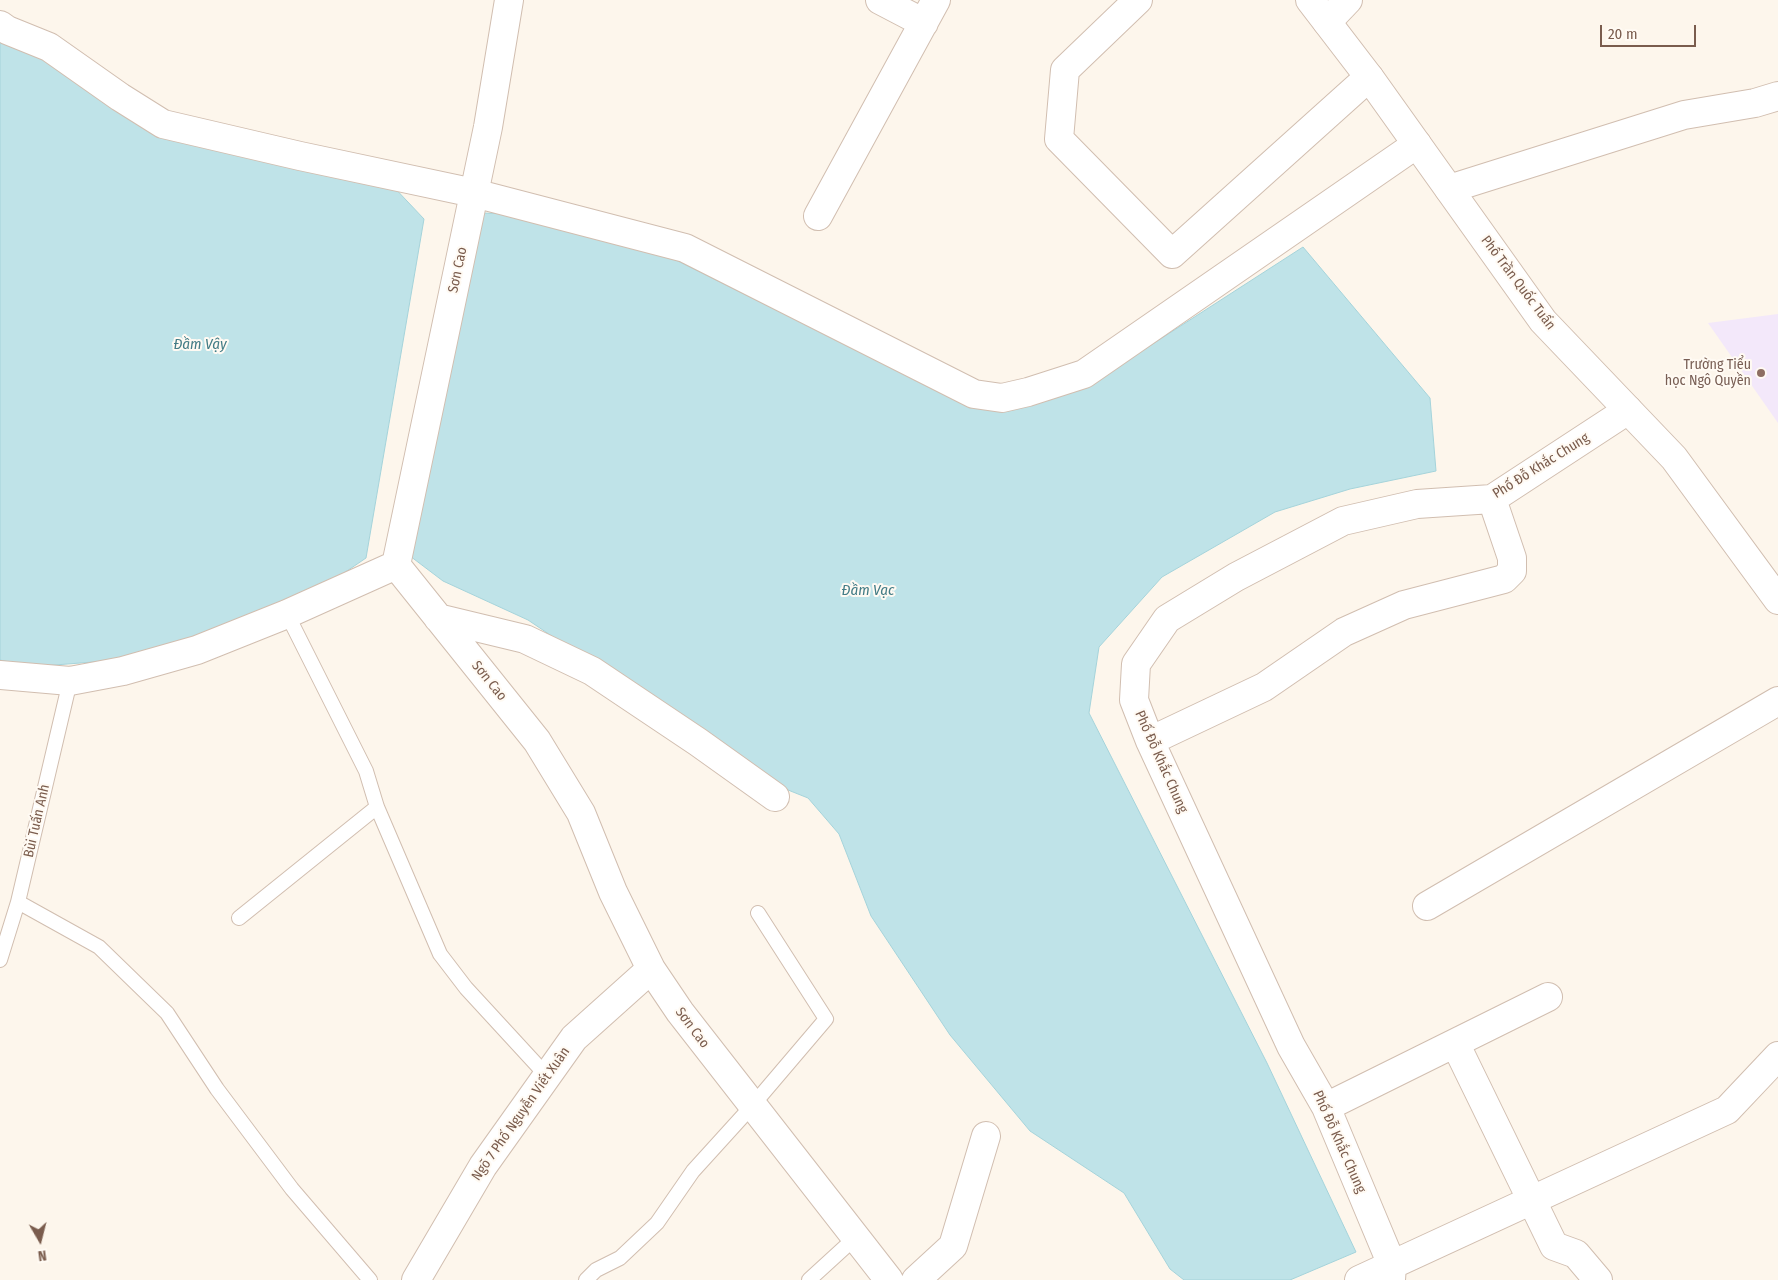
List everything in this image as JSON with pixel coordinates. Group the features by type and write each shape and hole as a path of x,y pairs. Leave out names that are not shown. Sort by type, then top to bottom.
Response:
{"street":[{"name":"Sơn Cao","path":"509,0 488,127 396,565 542,749 581,813 613,892 650,969 680,1012 752,1106 889,1280"},
{"path":"818,216 930,11 880,0"},
{"path":"1138,0 1065,70 1059,139 1172,254 1369,77"},
{"name":"Phố Trần Quốc Tuấn","path":"1310,0 1369,77 1543,320 1674,458 1778,600"},
{"path":"1327,22 1348,0"},
{"path":"0,25 6,30 49,47 120,97 163,124 300,156 474,193 685,248 974,394 1002,398 1028,392 1084,374 1417,144"},
{"path":"1449,188 1684,115 1778,96"},
{"name":"Phố Đỗ Khắc Chung","path":"1392,1273 1326,1107 1291,1046 1150,742 1134,700 1136,664 1167,619 1236,577 1343,521 1417,504 1492,499 1628,410"},
{"path":"1150,742 1264,687 1344,632 1404,605 1504,579 1512,571 1512,558 1492,499"},
{"path":"0,675 70,681 123,671 196,650 287,614 396,565"},
{"path":"438,618 525,639 592,671 698,742 775,798"},
{"path":"1427,906 1778,701"},
{"name":"Ngõ 7 Phố Nguyễn Viết Xuân","path":"416,1280 483,1166 574,1038 650,969"},
{"path":"1326,1107 1548,997"},
{"path":"1455,1043 1554,1246 1576,1254 1598,1280"},
{"path":"1359,1280 1392,1273 1532,1200 1727,1110 1778,1056"},
{"path":"916,1280 953,1246 986,1136"}],"lane":[{"path":"287,614 366,771 377,806 440,954 466,988 547,1076"},
{"name":"Bùi Tuấn Anh","path":"0,960 18,902 70,681"},
{"path":"239,918 377,806"},
{"path":"18,902 99,947 167,1013 217,1089 280,1173 370,1280"},
{"path":"586,1280 596,1270 620,1258 658,1223 693,1171 752,1106 826,1019 758,913"},
{"path":"809,1280 856,1237"}],"shaded area":[{"name":"Trường Tiểu học Ngô Quyền","path":"1778,314 1778,423 1708,323"}],"water":[{"name":"Đầm Vậy","path":"0,38 64,66 152,130 390,183 424,219 366,558 322,588 154,656 29,667 0,660"},
{"name":"Đầm Vạc","path":"480,213 518,214 676,260 921,382 978,407 1089,385 1303,247 1430,398 1436,471 1350,489 1275,512 1162,577 1099,647 1089,713 1267,1063 1356,1252 1290,1280 1184,1280 1170,1269 1124,1193 1030,1131 950,1035 871,916 839,834 808,798 768,782 528,620 443,581 406,553"}],"place":[{"name":"Trường Tiểu học Ngô Quyền","path":"1761,373"}]}
